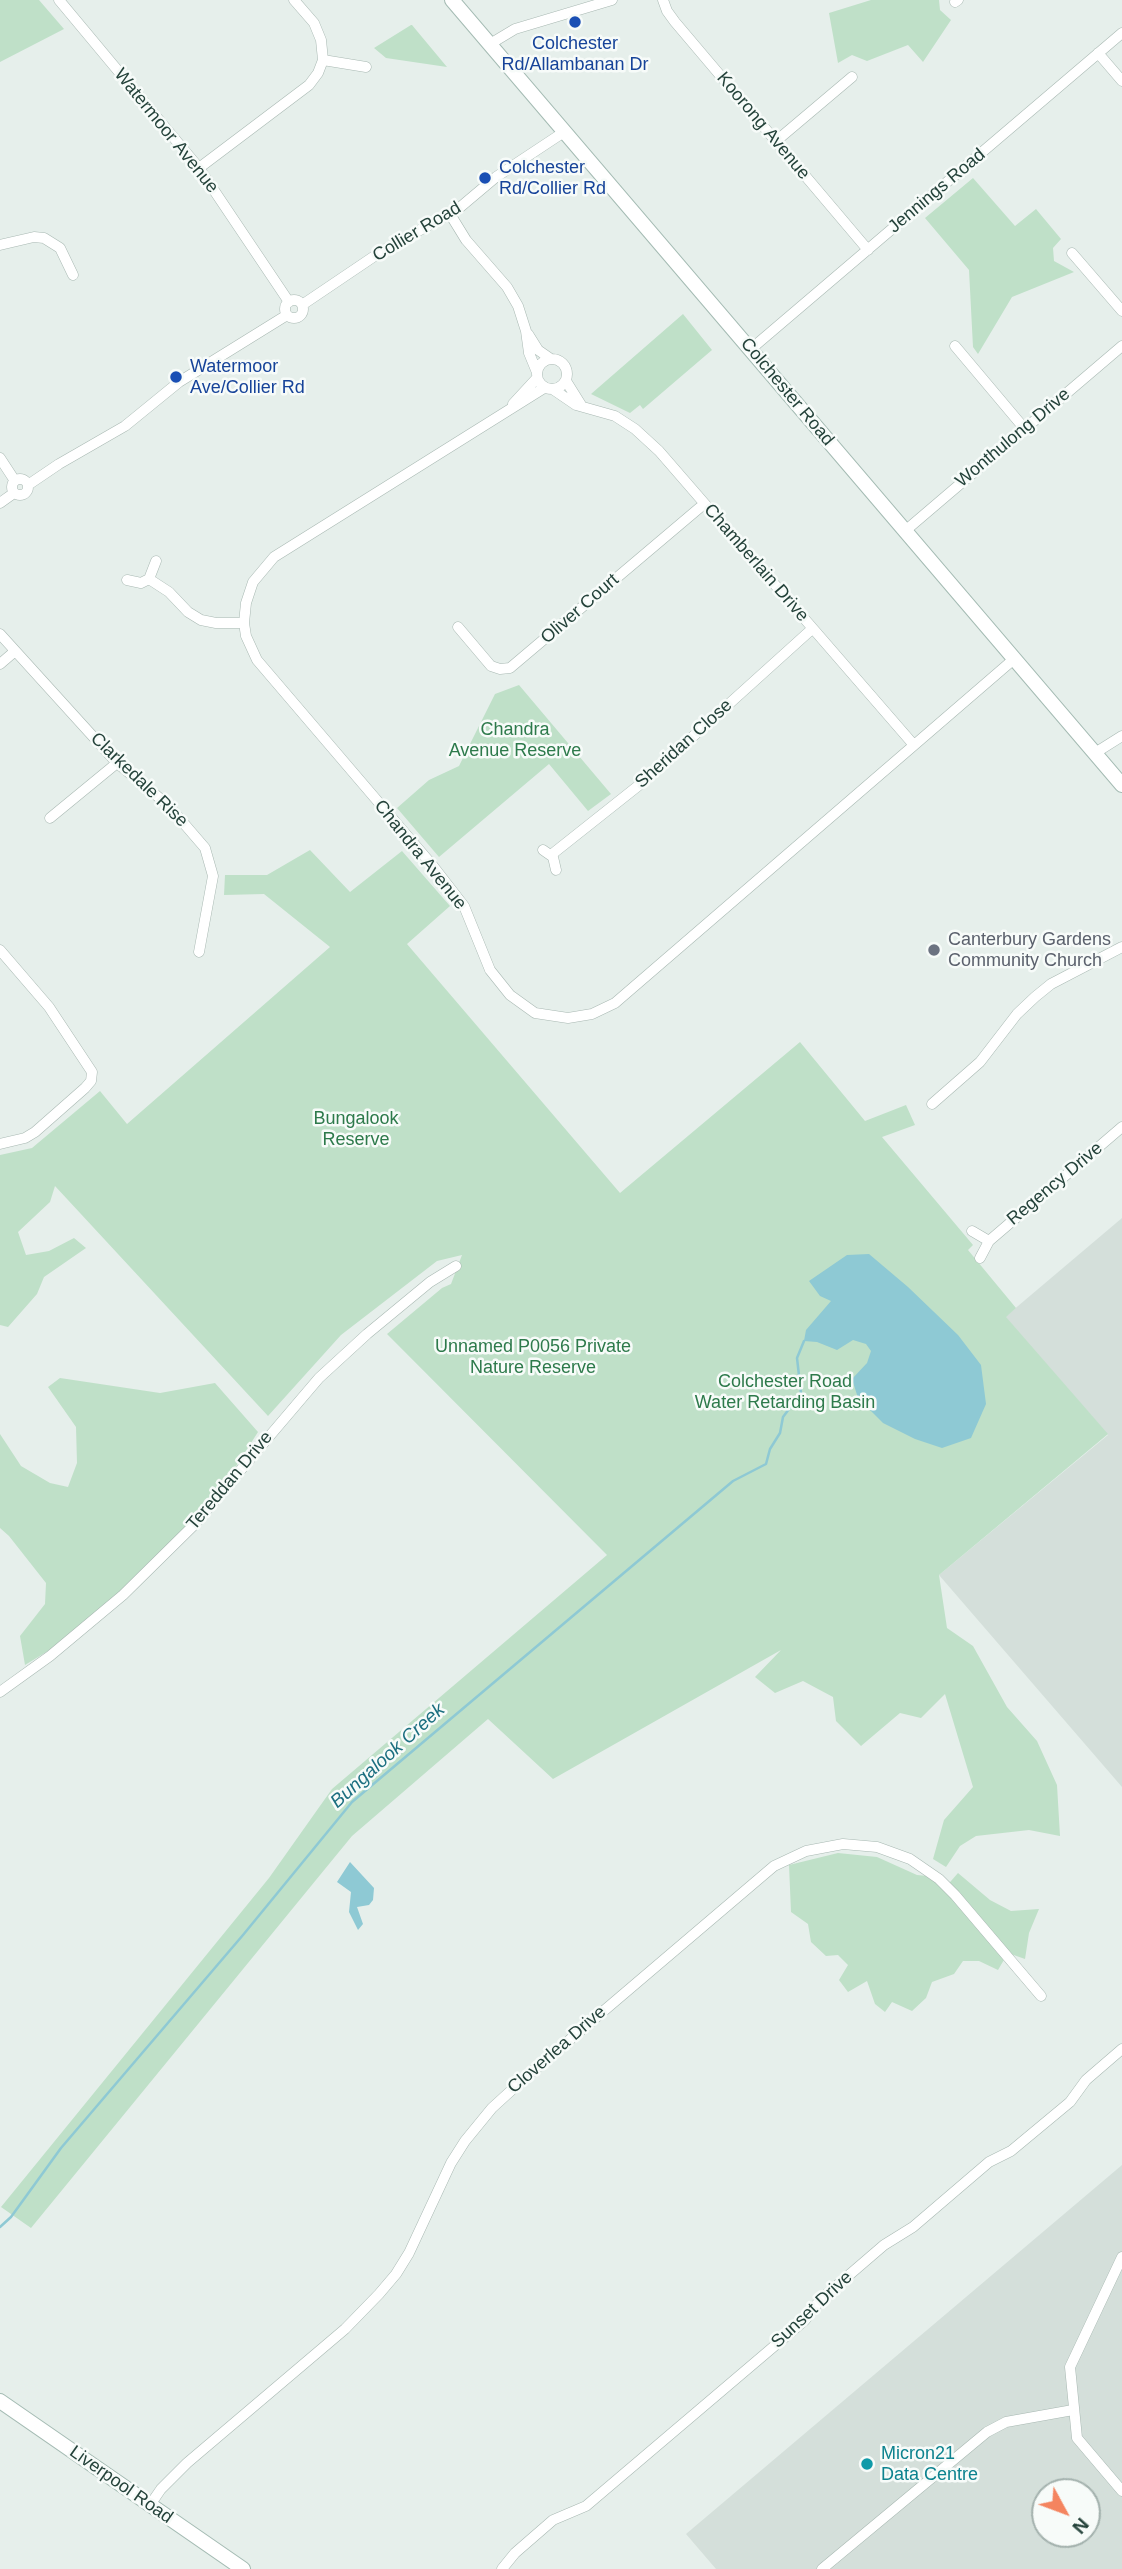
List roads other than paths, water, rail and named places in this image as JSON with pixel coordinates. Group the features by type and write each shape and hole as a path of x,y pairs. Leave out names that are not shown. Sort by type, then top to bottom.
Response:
{"main road":[{"name":"Colchester Road","path":"453,0 1122,785"},
{"name":"Liverpool Road","path":"0,2401 243,2569"}],"street":[{"name":"Watermoor Avenue","path":"59,0 199,168 289,302"},
{"path":"199,168 309,85 323,60 321,40 314,23 294,0"},
{"path":"490,44 515,29 612,0"},
{"name":"Koorong Avenue","path":"663,0 675,22 868,250"},
{"name":"Jennings Road","path":"751,349 1122,33"},
{"path":"1098,53 1122,81"},
{"path":"323,60 366,67"},
{"path":"775,142 852,77"},
{"name":"Collier Road","path":"302,305 383,251 450,214 496,177 564,132"},
{"path":"450,214 466,240 507,287 518,306 536,374 549,389"},
{"path":"0,245 34,237 44,238 60,248 73,275"},
{"path":"1072,253 1122,311"},
{"path":"298,301 302,305 299,317 287,315 286,306 289,302 298,301"},
{"path":"0,503 14,493 24,494 28,485 125,426 179,382 287,315"},
{"path":"526,331 538,350 564,366 566,381 581,405"},
{"path":"955,346 1024,428"},
{"name":"Wonthulong Drive","path":"905,531 1122,346"},
{"path":"505,412 542,363 551,359"},
{"path":"149,579 169,592 188,612 201,620 244,623 246,603 253,582 274,557 505,412 566,381"},
{"name":"Chamberlain Drive","path":"549,389 567,401 615,416 659,450 913,744"},
{"path":"0,458 15,481"},
{"path":"14,493 12,485 15,481 23,479 28,485"},
{"name":"Oliver Court","path":"458,627 491,666 510,668 704,504"},
{"path":"127,580 141,583 149,579 156,561"},
{"name":"Chandra Avenue","path":"244,623 250,647 266,671 464,905 489,970 499,983 522,1005 535,1013 568,1018 592,1014 615,1003 1014,659"},
{"name":"Sheridan Close","path":"556,870 547,852 638,786 812,629"},
{"name":"Clarkedale Rise","path":"0,634 117,763 168,805 205,848 213,876 199,952"},
{"path":"0,664 14,652"},
{"path":"1095,753 1122,736"},
{"path":"50,818 117,763"},
{"path":"932,1104 981,1062 1017,1014 1035,997 1051,984 1122,947"},
{"path":"0,950 48,1007 92,1072 91,1081 85,1088 35,1132 25,1138 0,1144"},
{"name":"Regency Drive","path":"980,1258 989,1241 1122,1127"},
{"path":"972,1231 989,1241"},
{"name":"Tereddan Drive","path":"0,1692 50,1656 123,1595 193,1526 319,1378 430,1282 456,1266"},
{"name":"Cloverlea Drive","path":"150,2505 161,2489 187,2463 345,2329 379,2294 396,2274 408,2253 451,2163 492,2108 774,1866 806,1851 843,1844 877,1847 910,1859 947,1887 1041,1996"},
{"name":"Sunset Drive","path":"502,2569 514,2553 553,2520 586,2506 805,2320 820,2300 884,2245 913,2227 989,2162 1012,2151 1070,2102 1086,2080 1122,2049"},
{"path":"1122,2256 1070,2367 1077,2438 1122,2491"},
{"path":"822,2569 987,2431 1006,2422 1073,2410"}],"water":[{"path":"869,1254 958,1335 981,1365 986,1404 971,1438 942,1448 915,1439 883,1423 858,1398 852,1379 867,1363 871,1351 866,1344 853,1340 837,1350 817,1342 804,1341 806,1330 831,1301 820,1296 809,1281 847,1255"},
{"path":"350,1862 374,1888 373,1900 369,1905 357,1907 363,1924 358,1930 349,1912 351,1892 337,1882"}],"waterway":[{"name":"Bungalook Creek","path":"0,2227 11,2217 61,2148 243,1935 352,1802 733,1481 766,1464 770,1449 780,1433 783,1417 801,1393 797,1358 804,1341"}],"place":[{"name":"Colchester Rd/Allambanan Dr","path":"575,22"},
{"name":"Colchester Rd/Collier Rd","path":"485,178"},
{"name":"Watermoor Ave/Collier Rd","path":"176,377"},
{"name":"Canterbury Gardens Community Church","path":"934,950"},
{"name":"Micron21 Data Centre","path":"867,2464"}],"park label":[{"name":"Chandra Avenue Reserve","path":"515,740"},
{"name":"Bungalook Reserve","path":"356,1129"},
{"name":"Unnamed P0056 Private Nature Reserve","path":"533,1357"},
{"name":"Colchester Road Water Retarding Basin","path":"785,1392"}]}
